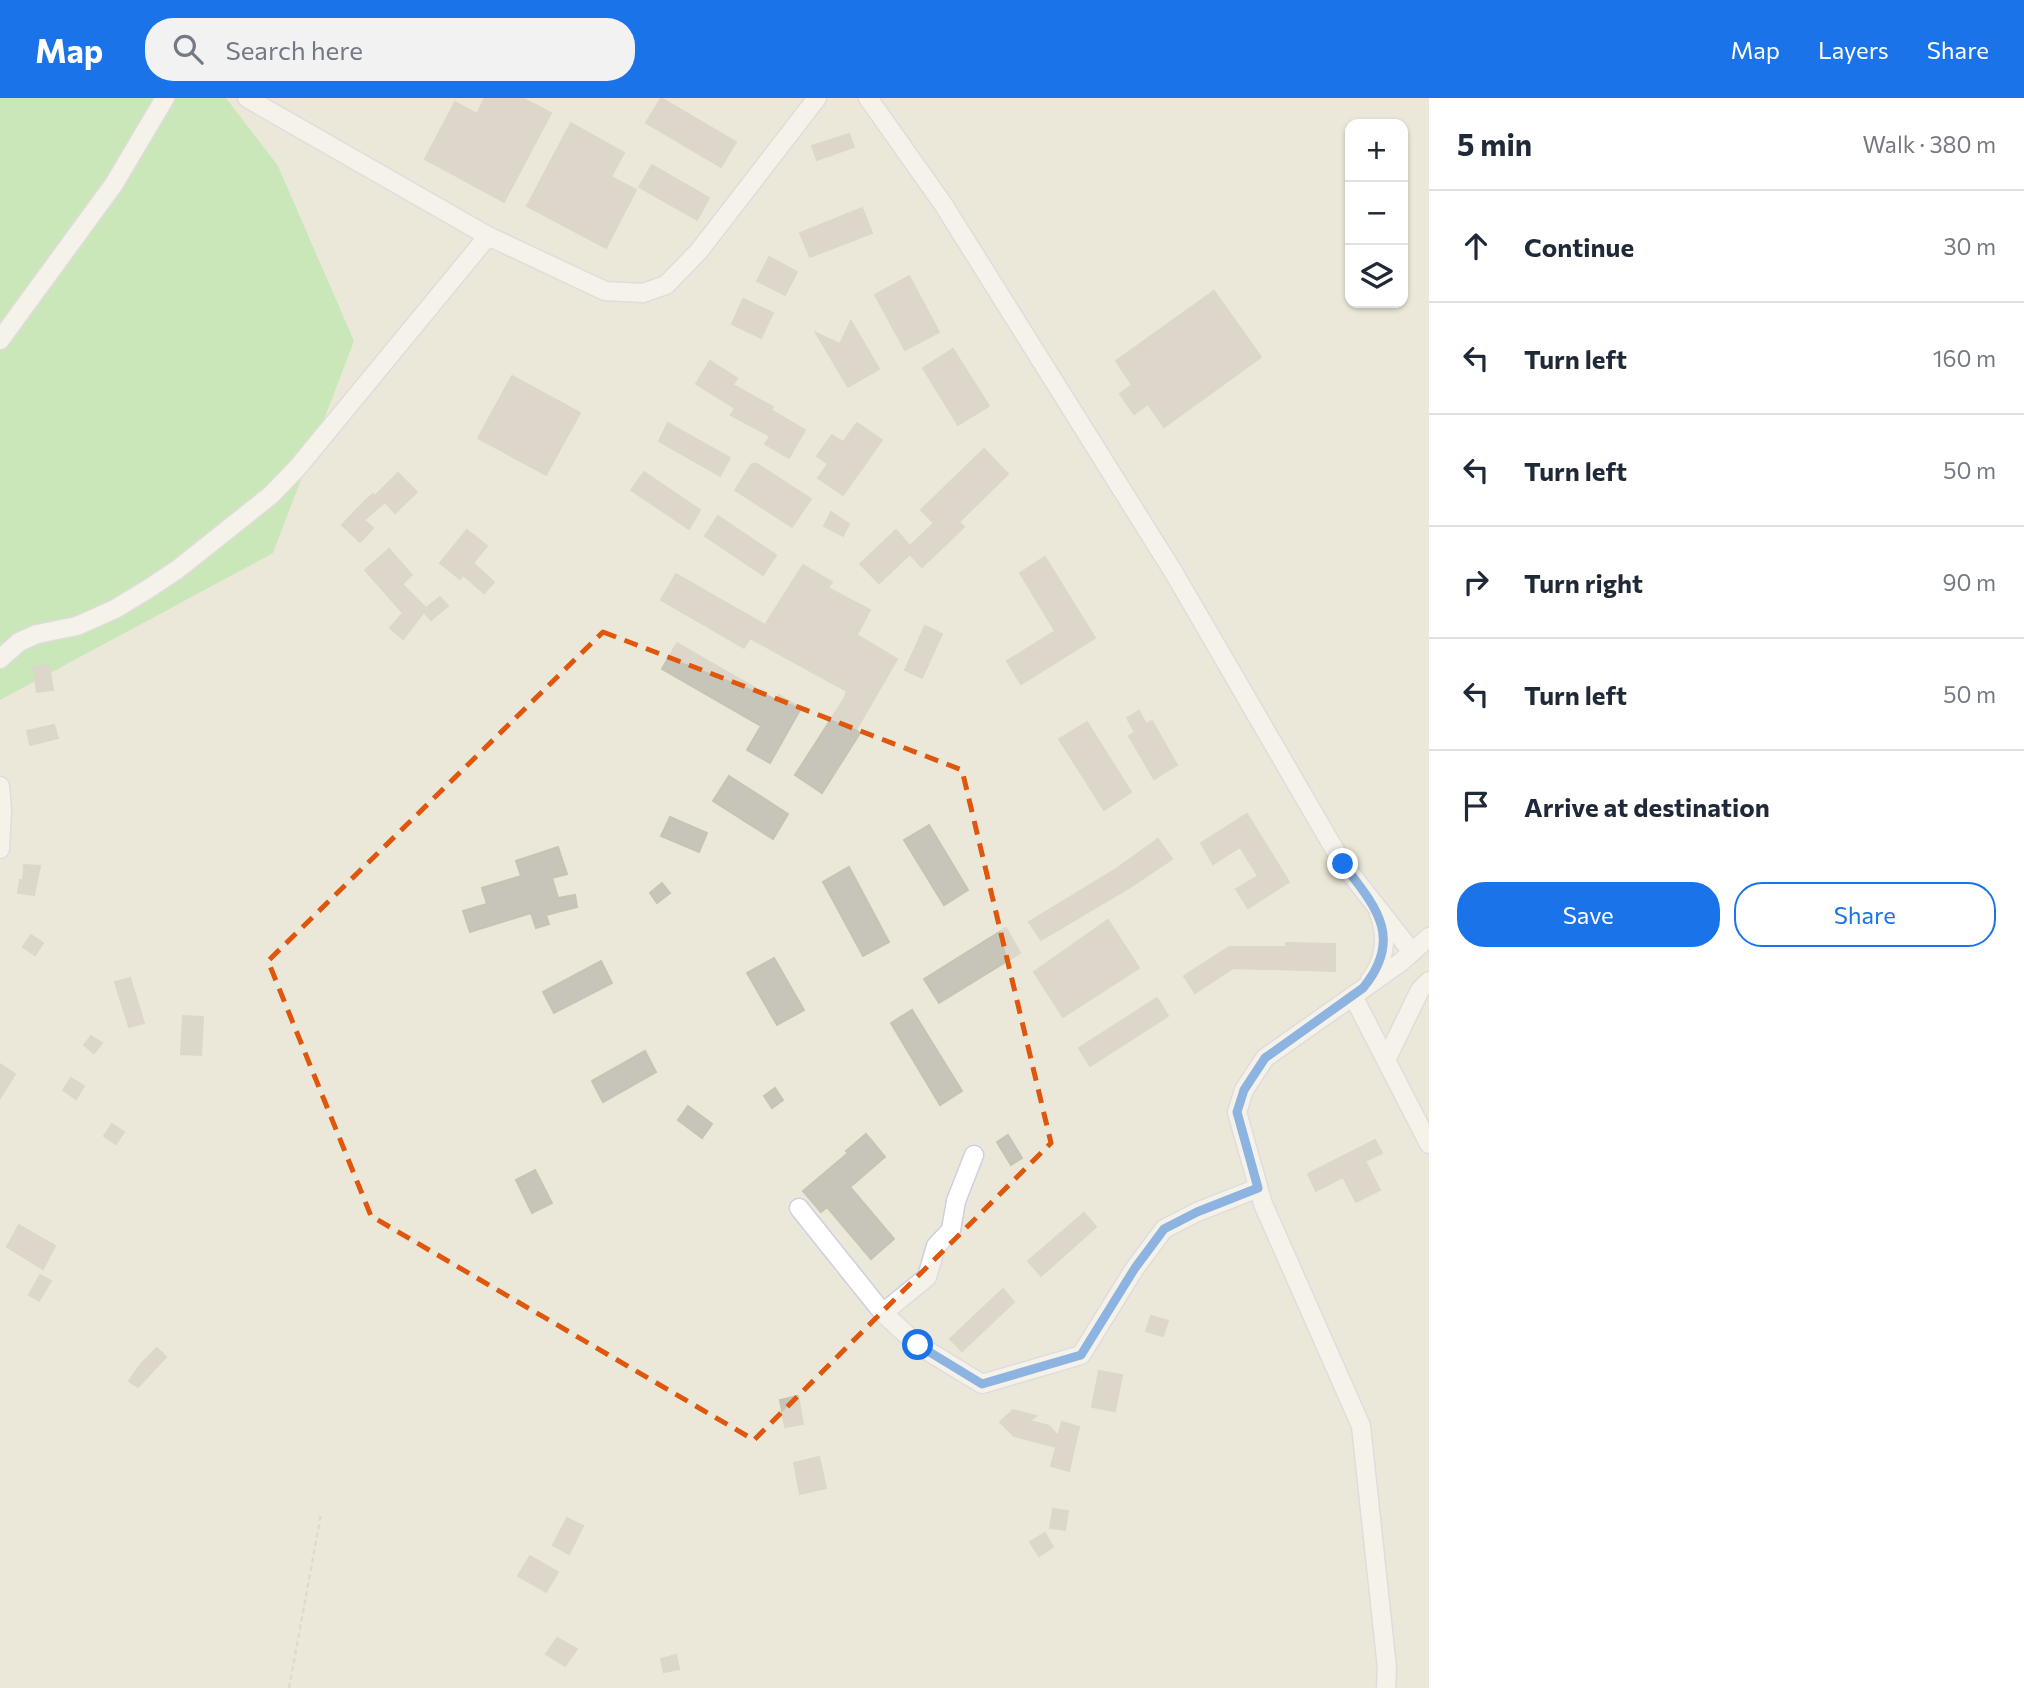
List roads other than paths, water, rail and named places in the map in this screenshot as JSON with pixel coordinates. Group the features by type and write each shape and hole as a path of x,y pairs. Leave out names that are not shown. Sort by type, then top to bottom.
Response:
{"street":[{"path":"0,340 114,184 165,98"},
{"path":"247,98 488,236 605,291 643,293 666,285 699,251 817,98"},
{"path":"868,98 943,204 1174,573 1343,864 1412,952"},
{"path":"0,659 19,642 37,634 77,626 115,609 178,569 271,495 298,467 488,236"},
{"path":"0,786 0,849"},
{"path":"1358,992 1375,974 1382,956 1384,937 1381,918 1372,901"},
{"path":"1386,1688 1387,1668 1361,1426 1263,1204 1237,1112 1244,1090 1265,1058 1358,992 1429,937"},
{"path":"1386,1060 1420,990 1429,981"},
{"path":"1358,992 1386,1060 1429,1144"},
{"path":"883,1313 927,1277 936,1246 951,1230 956,1200 974,1155"},
{"path":"800,1208 883,1313 918,1345 982,1384 1081,1355 1135,1268 1164,1229 1197,1212 1258,1188"}]}
